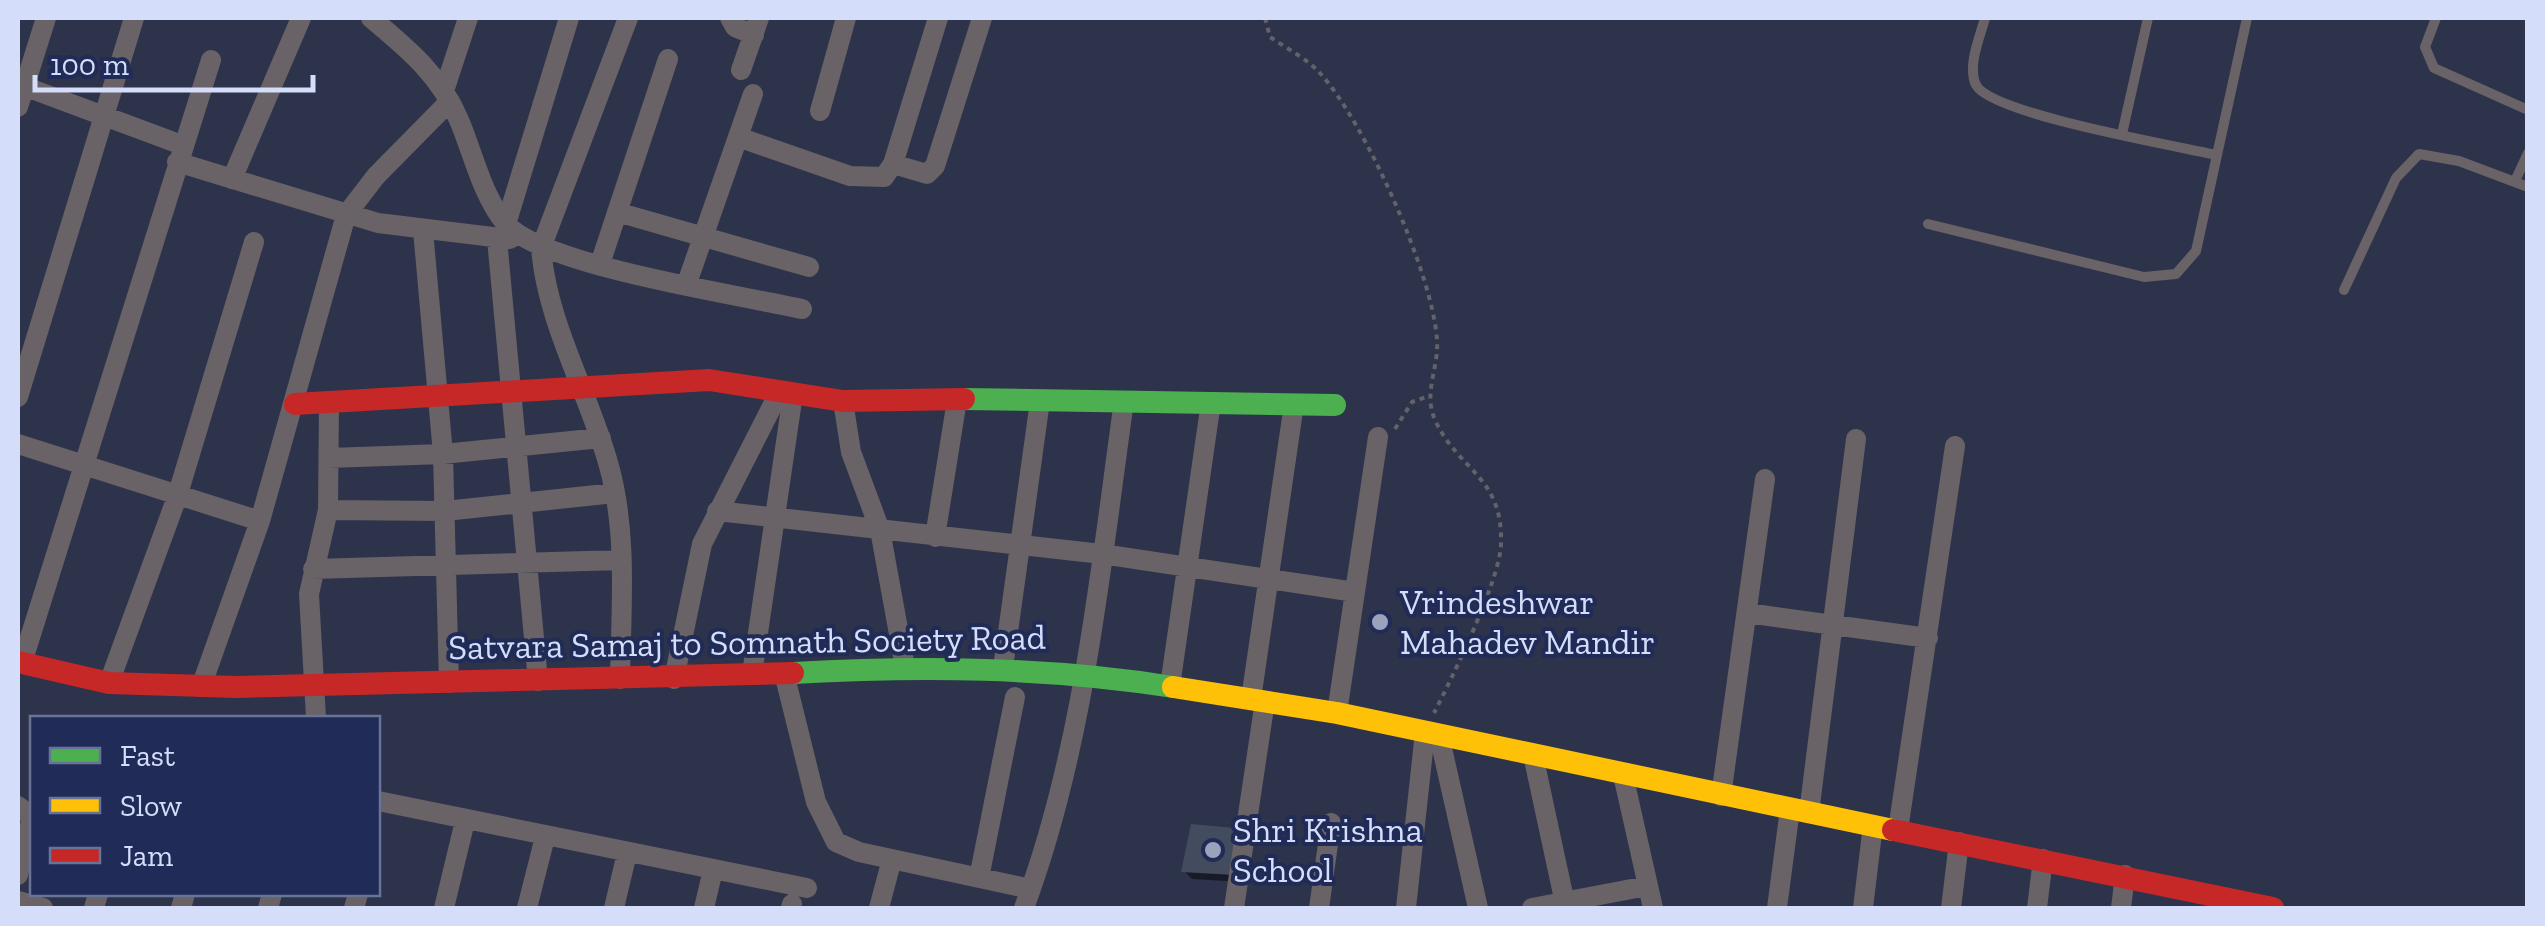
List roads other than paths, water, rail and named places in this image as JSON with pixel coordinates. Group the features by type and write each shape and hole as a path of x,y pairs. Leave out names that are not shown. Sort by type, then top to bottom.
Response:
{"street":[{"path":"46,18 20,92 104,114 232,179 346,216 423,230 502,232 600,264 802,309"},
{"path":"18,397 134,18"},
{"path":"232,179 301,18"},
{"path":"371,18 419,57 447,96 502,232 514,448 538,681"},
{"path":"201,687 260,521 346,216 447,96 468,18"},
{"path":"502,232 569,18"},
{"path":"620,679 621,560 615,493 601,438 532,243 597,110 628,18"},
{"path":"730,18 735,26 756,26 741,70"},
{"path":"820,111 846,18"},
{"path":"738,136 863,179 884,177 894,164 938,18"},
{"path":"894,164 927,174 935,166 982,18"},
{"path":"600,264 668,59"},
{"path":"20,663 211,60"},
{"path":"686,283 753,94"},
{"path":"617,212 809,267"},
{"path":"423,230 443,454 449,682"},
{"path":"109,683 178,496 254,242"},
{"path":"295,404 439,399 709,380 843,401 1335,405"},
{"path":"674,679 693,570 717,511 787,392"},
{"path":"752,674 775,520 787,392"},
{"path":"935,536 958,400"},
{"path":"843,401 851,452 880,530 905,666"},
{"path":"1004,668 1040,401"},
{"path":"784,672 828,833 848,847 979,878 1027,899 1086,672 1124,402"},
{"path":"1170,686 1211,402"},
{"path":"316,716 310,686 309,594 328,510 328,403"},
{"path":"1234,908 1269,580 1294,404"},
{"path":"1338,713 1378,437"},
{"path":"328,458 443,454 601,438"},
{"path":"1777,908 1800,811 1833,623 1856,439"},
{"path":"18,444 260,521"},
{"path":"1898,830 1956,446"},
{"path":"1721,796 1766,480"},
{"path":"328,510 445,510 615,493"},
{"path":"717,511 1102,554 1355,592"},
{"path":"313,568 621,560"},
{"path":"1746,613 1928,638"},
{"name":"Satvara Samaj to Somnath Society Road","path":"20,663 109,683 201,687 674,679 905,666 1086,672 1338,713 1721,796 2125,875 2210,901 2272,908"},
{"path":"979,878 1015,697"},
{"path":"1406,908 1432,734"},
{"path":"1432,734 1478,908"},
{"path":"1533,755 1566,906"},
{"path":"1623,775 1654,908"},
{"path":"380,800 713,870 797,900"},
{"path":"444,908 466,821"},
{"path":"1319,908 1331,822"},
{"path":"18,875 30,825"},
{"path":"1863,908 1873,825"},
{"path":"527,908 545,836"},
{"path":"1951,908 1959,842"},
{"path":"614,908 627,853"},
{"path":"879,908 892,859"},
{"path":"2036,908 2043,859"},
{"path":"704,908 713,870"},
{"path":"2121,908 2125,875"},
{"path":"1532,908 1566,906 1647,886"},
{"path":"18,901 43,908"}],"lane":[{"path":"1985,18 1973,68 1974,80 1984,95 2013,108 2217,155"},
{"path":"2122,134 2148,18"},
{"path":"1928,224 2144,277 2176,274 2196,251 2247,18"},
{"path":"2436,18 2425,47 2434,68 2528,110"},
{"path":"2515,182 2528,153"},
{"path":"2344,290 2408,161 2419,154 2438,155 2528,187"}],"place":[{"name":"Vrindeshwar Mahadev Mandir","path":"1380,622"},
{"name":"Shri Krishna School","path":"1213,850"}]}
